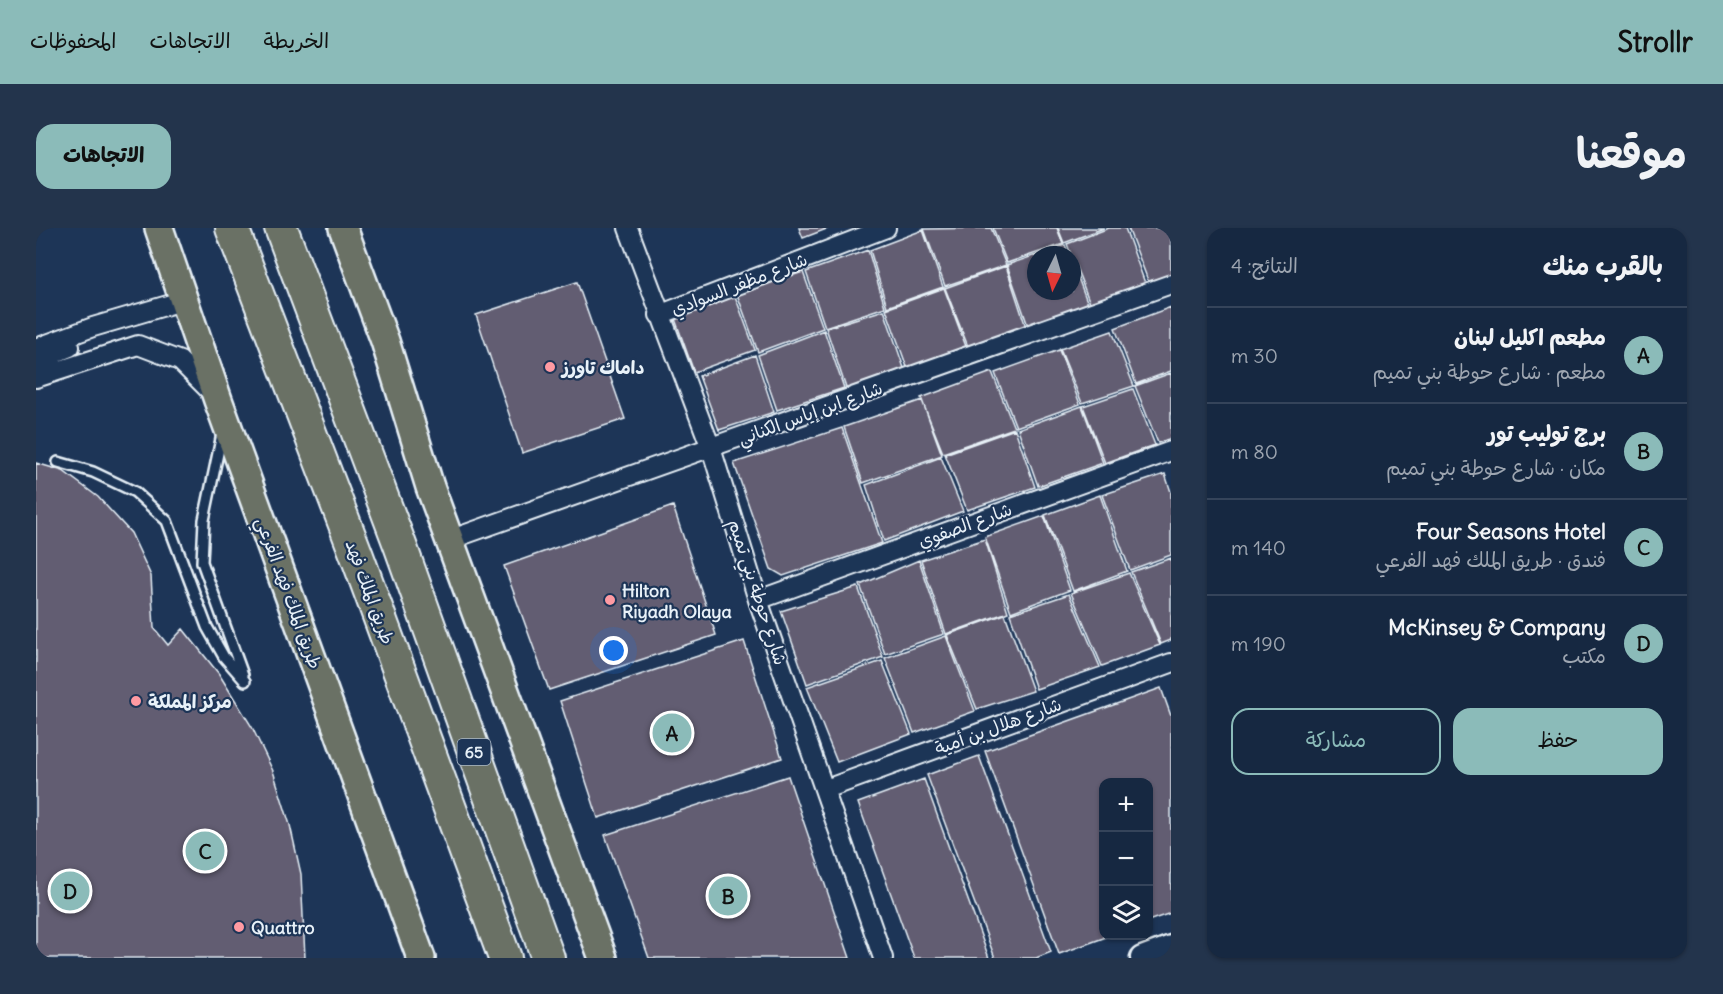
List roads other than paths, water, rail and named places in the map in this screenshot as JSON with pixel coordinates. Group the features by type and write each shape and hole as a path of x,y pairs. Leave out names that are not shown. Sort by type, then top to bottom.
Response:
{"highway":[{"name":"طريق الملك فهد","path":"232,228 361,567 505,958"},
{"name":"65","path":"281,228 400,545 548,958"}],"main road":[{"name":"طريق الملك فهد الفرعي","path":"159,228 222,410 421,958"},
{"path":"343,228 385,340 430,487 603,958"},
{"path":"582,904 586,958"}],"street":[{"name":"شارع حوطة بني تميم","path":"628,228 711,448 758,600 826,789 883,958"},
{"name":"شارع مظفر السوادي","path":"659,315 886,228"},
{"name":"شارع ابن إياس الكناني","path":"449,540 1171,284"},
{"path":"36,348 93,327 185,300"},
{"path":"36,362 74,346 93,327"},
{"path":"36,378 138,345 180,361 222,410"},
{"name":"شارع الصفوي","path":"758,600 1171,451"},
{"name":"شارع هلال بن أمية","path":"826,789 1171,663"},
{"path":"1142,958 1171,947"}],"lane":[{"path":"58,462 93,471 135,492 166,521 207,627 224,657 245,681 202,562 206,508 222,410"}],"place":[{"name":"داماك تاورز","path":"550,367"},
{"name":"Hilton Riyadh Olaya","path":"610,600"},
{"name":"مركز المملكة","path":"136,701"},
{"name":"مطعم اكليل لبنان","path":"672,733"},
{"name":"Four Seasons Hotel","path":"205,851"},
{"name":"McKinsey & Company","path":"70,891"},
{"name":"برج توليب تور","path":"728,896"},
{"name":"Quattro","path":"239,927"}]}
